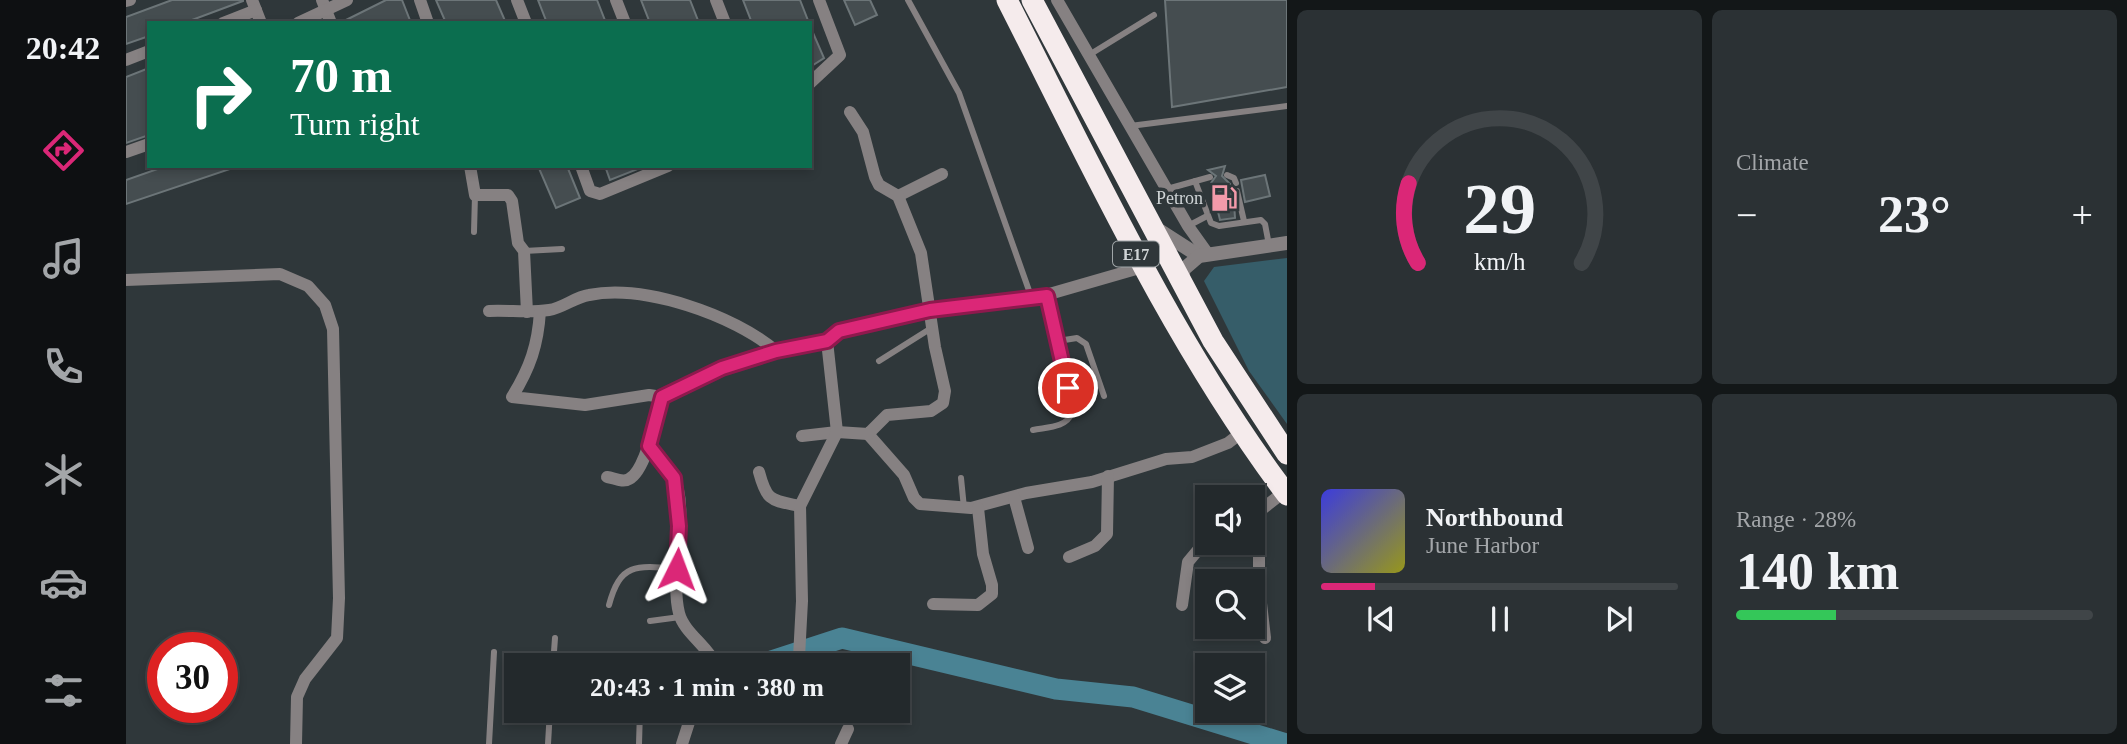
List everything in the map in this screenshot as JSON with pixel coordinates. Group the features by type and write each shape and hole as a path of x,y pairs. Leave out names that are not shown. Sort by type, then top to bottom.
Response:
{"highway":[{"name":"E17","path":"1007,0 1143,267 1241,433 1286,494"},
{"name":"E17","path":"1032,0 1213,341 1287,454"}],"street":[{"path":"301,21 324,5 347,0"},
{"path":"420,0 427,21"},
{"path":"517,0 525,21"},
{"path":"616,0 624,21"},
{"path":"716,0 724,21"},
{"path":"812,81 838,60 838,48 819,0"},
{"path":"1058,0 1204,255"},
{"path":"228,21 256,11"},
{"path":"126,60 147,52"},
{"path":"850,112 860,123 879,186 898,196 921,253 945,391 943,403 931,411 887,415 868,434"},
{"path":"126,152 147,145"},
{"path":"470,168 475,195 510,198 518,243 524,251 533,311 532,359 512,397 585,405 649,395 662,397 692,380 776,351 827,341 839,331 930,310 1047,296 1143,267"},
{"path":"582,168 590,191 600,194 663,168"},
{"path":"898,196 942,174"},
{"path":"1151,224 1170,240 1204,255"},
{"path":"1181,280 1184,269 1204,255 1287,243"},
{"path":"126,281 280,274 308,286 325,305 332,329 338,624 337,638 305,679 297,697 296,744"},
{"path":"489,312 552,310 588,295 624,293 669,302 742,326 776,351"},
{"path":"798,653 802,601 800,506 837,432 827,341"},
{"path":"607,477 624,481 632,477 649,446 662,397"},
{"path":"802,436 837,432 868,434 904,475 914,498 920,503 978,508 1108,476 1166,458 1192,457 1228,443 1241,433"},
{"path":"649,446 674,478 679,526 677,569 680,617 708,653"},
{"path":"759,472 765,495 770,499 800,506"},
{"path":"1069,557 1095,546 1107,534 1108,476"},
{"path":"1265,508 1286,494"},
{"path":"1014,497 1028,548"},
{"path":"933,604 978,605 992,594 983,554 978,508"},
{"path":"1182,605 1188,562 1195,554"},
{"path":"682,744 687,723"},
{"path":"841,744 848,729"}],"lane":[{"path":"908,0 959,93 1032,299"},
{"path":"1089,55 1154,15"},
{"path":"1130,126 1287,106"},
{"path":"1227,175 1234,178 1244,221"},
{"path":"1167,189 1210,177"},
{"path":"1195,181 1211,223 1219,226 1261,220 1265,224 1269,246"},
{"path":"474,232 475,195"},
{"path":"1188,226 1207,216"},
{"path":"524,251 562,249"},
{"path":"1033,430 1060,425 1069,420 1072,413 1047,296"},
{"path":"879,360 933,327"},
{"path":"1058,341 1077,338 1086,344 1104,396"},
{"path":"961,478 964,508"},
{"path":"609,604 616,579 626,571 651,566 677,569"},
{"path":"650,621 680,617"},
{"path":"554,653 555,638"},
{"path":"489,744 494,652"},
{"path":"548,744 549,723"},
{"path":"639,744 640,723"},
{"path":"685,728 689,744"}],"shaded area":[{"path":"1287,258 1287,424 1249,371 1204,281 1214,267"}],"building":[{"path":"172,0 243,0 189,21 147,21 147,37 126,44 126,17"},
{"path":"386,0 402,0 410,21 344,21"},
{"path":"436,0 496,0 505,21 445,21"},
{"path":"538,0 597,0 605,21 546,21"},
{"path":"641,0 690,0 698,21 649,21"},
{"path":"743,0 800,0 808,21 751,21"},
{"path":"844,0 870,0 877,15 855,25"},
{"path":"1165,0 1287,0 1287,87 1172,107"},
{"path":"812,31 824,58 812,66"},
{"path":"147,69 147,136 126,143 126,77"},
{"path":"1225,166 1222,176 1233,187 1235,218 1220,220 1211,183 1216,176 1208,170"},
{"path":"160,168 233,168 126,204 126,180"},
{"path":"539,168 568,168 580,198 556,208"},
{"path":"606,168 640,168 610,180"},
{"path":"1265,175 1270,196 1245,202 1241,180"}],"waterway":[{"path":"796,653 842,638 905,653"},
{"path":"910,654 1056,689 1133,697 1286,744"}],"place":[{"name":"Petron","path":"1224,198"}],"route":[{"path":"677,569 679,526 674,478 667,465 649,446 662,397 692,380 776,351 827,341 839,331 930,310 1047,296 1068,388"}]}
